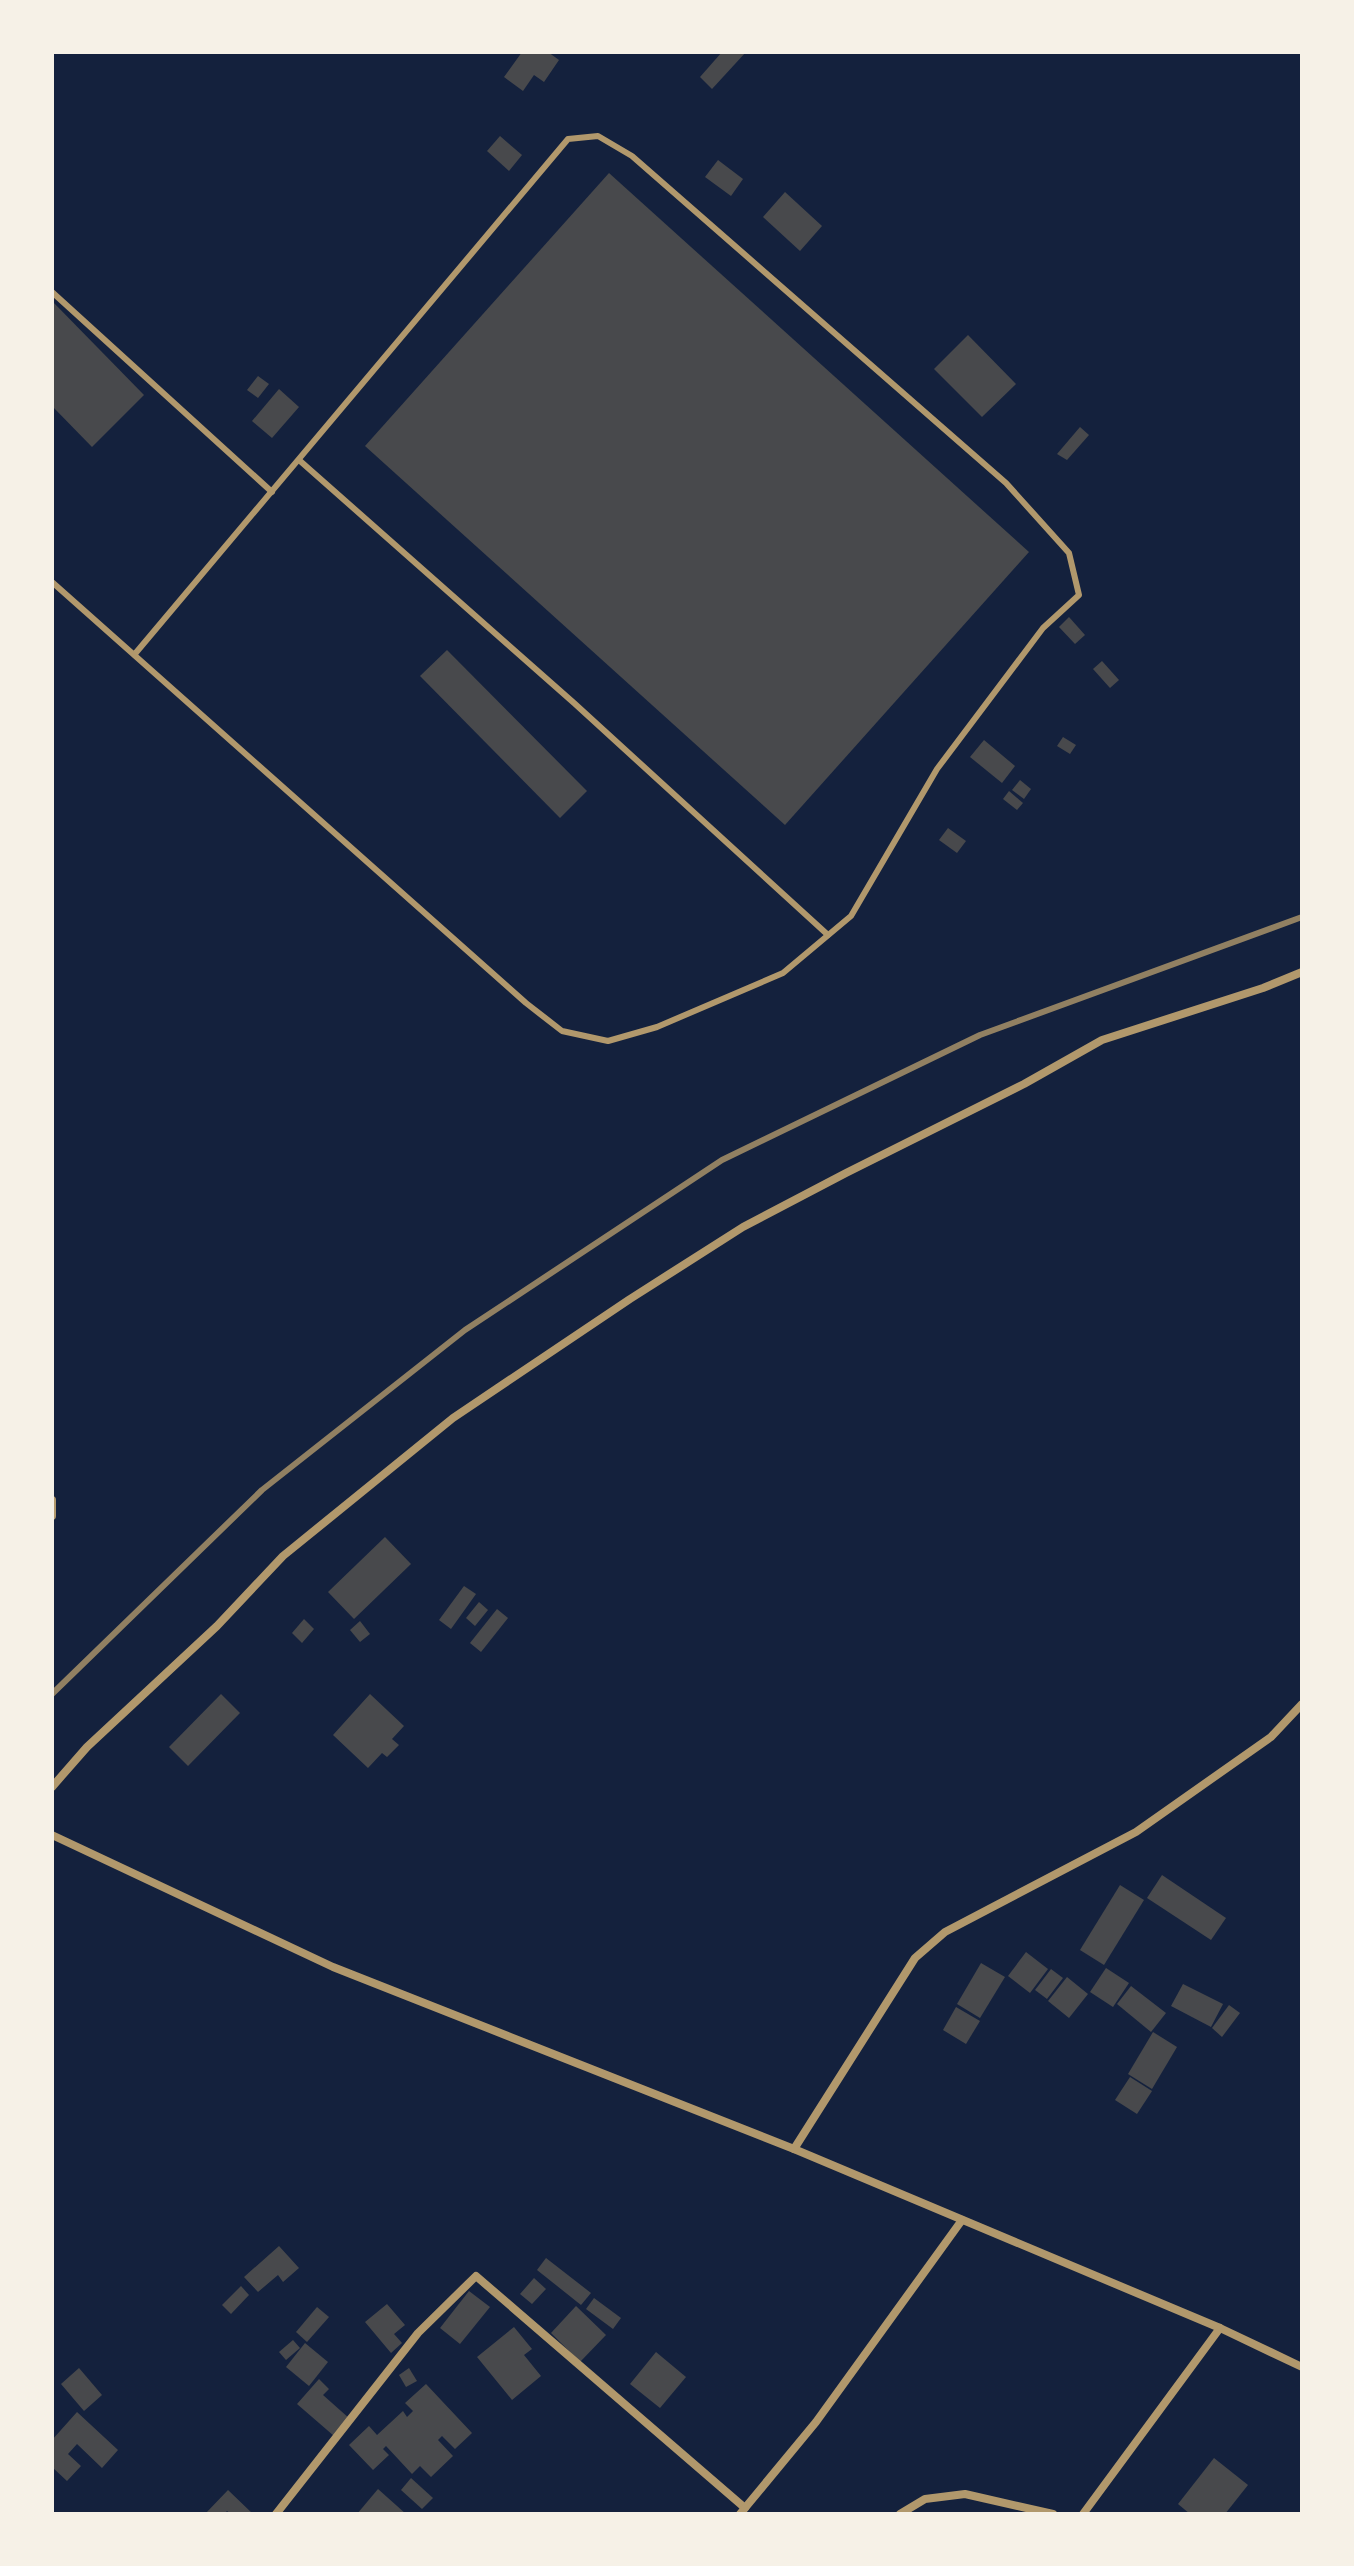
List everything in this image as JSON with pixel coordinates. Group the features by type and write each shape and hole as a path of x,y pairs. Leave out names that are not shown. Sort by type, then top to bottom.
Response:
{"street":[{"path":"52,1787 87,1747 217,1626 283,1556 453,1418 630,1299 743,1227 1024,1084 1102,1040 1263,988 1302,972"},
{"path":"52,1500 52,1516"},
{"path":"794,2149 915,1958 945,1932 1136,1832 1271,1737 1302,1704"},
{"path":"52,1835 333,1967 794,2149 1220,2328 1302,2367"},
{"path":"276,2514 418,2333 476,2276 742,2511 816,2422 962,2220"},
{"path":"1083,2514 1220,2328"},
{"path":"900,2514 925,2499 965,2494 1053,2514"}],"lane":[{"path":"52,582 134,655 526,1003 562,1031 608,1041 657,1027 783,973 851,916 937,769 1043,628 1079,595 1069,553 1006,483 632,156 598,136 568,139 134,655"},
{"path":"52,292 272,492"},
{"path":"299,460 574,703 828,935"}],"building":[{"path":"522,52 548,52 559,60 544,82 534,75 523,91 504,77"},
{"path":"722,52 746,52 712,89 700,77"},
{"path":"500,136 522,155 509,171 487,151"},
{"path":"718,160 743,179 731,196 705,177"},
{"path":"609,173 1029,552 785,825 365,446"},
{"path":"785,192 822,226 800,251 763,217"},
{"path":"52,301 144,395 92,447 52,406"},
{"path":"968,335 1016,384 982,417 934,369"},
{"path":"258,376 269,384 258,398 247,390"},
{"path":"279,389 299,407 272,438 252,421"},
{"path":"1080,427 1089,435 1067,460 1057,454"},
{"path":"1069,617 1085,635 1075,644 1059,627"},
{"path":"447,650 587,791 560,818 420,676"},
{"path":"1102,661 1119,680 1110,688 1093,669"},
{"path":"1063,737 1076,745 1070,754 1057,746"},
{"path":"984,740 1015,766 1002,783 970,757"},
{"path":"1020,780 1031,789 1024,799 1012,790"},
{"path":"1009,791 1023,803 1017,810 1003,799"},
{"path":"948,828 966,841 957,853 939,840"},
{"path":"385,1537 411,1564 354,1619 328,1592"},
{"path":"464,1586 476,1594 451,1629 439,1620"},
{"path":"479,1602 488,1610 475,1626 466,1618"},
{"path":"497,1609 508,1618 481,1652 470,1643"},
{"path":"304,1619 314,1629 302,1643 292,1633"},
{"path":"360,1621 370,1634 360,1642 350,1630"},
{"path":"221,1694 240,1713 188,1766 169,1747"},
{"path":"370,1694 404,1726 392,1739 399,1745 387,1757 382,1753 368,1768 333,1735"},
{"path":"1162,1875 1226,1918 1211,1940 1147,1898"},
{"path":"1120,1885 1144,1900 1104,1965 1080,1950"},
{"path":"1026,1952 1048,1969 1030,1993 1008,1976"},
{"path":"981,1963 1005,1977 980,2018 957,2004"},
{"path":"1106,1968 1129,1983 1113,2007 1090,1992"},
{"path":"1051,1969 1063,1978 1047,1999 1035,1990"},
{"path":"1067,1977 1088,1994 1069,2018 1048,2001"},
{"path":"1183,1984 1223,2004 1211,2027 1171,2006"},
{"path":"1131,1986 1166,2013 1151,2032 1117,2004"},
{"path":"1229,2005 1240,2013 1222,2037 1212,2028"},
{"path":"956,2007 980,2021 966,2044 943,2030"},
{"path":"1153,2032 1177,2047 1152,2089 1128,2074"},
{"path":"1130,2077 1152,2091 1137,2114 1115,2100"},
{"path":"279,2246 299,2268 283,2282 278,2275 258,2292 244,2277"},
{"path":"546,2258 591,2293 581,2305 537,2270"},
{"path":"534,2278 546,2289 532,2304 520,2294"},
{"path":"241,2286 249,2295 231,2314 222,2305"},
{"path":"469,2291 490,2307 460,2344 440,2328"},
{"path":"594,2298 621,2318 613,2329 586,2309"},
{"path":"387,2304 405,2325 394,2334 402,2343 391,2353 365,2322"},
{"path":"576,2306 606,2335 580,2362 551,2333"},
{"path":"317,2307 329,2317 307,2342 296,2332"},
{"path":"514,2327 532,2349 524,2355 541,2376 512,2400 477,2357"},
{"path":"293,2340 300,2348 286,2360 279,2352"},
{"path":"305,2343 328,2362 309,2386 286,2367"},
{"path":"656,2352 686,2377 660,2408 630,2384"},
{"path":"79,2368 102,2395 84,2411 61,2384"},
{"path":"409,2368 417,2381 406,2387 399,2375"},
{"path":"319,2379 329,2389 323,2395 350,2419 334,2436 297,2404"},
{"path":"426,2384 472,2433 455,2449 442,2436 438,2440 453,2456 431,2477 420,2466 412,2474 386,2446 383,2449 389,2455 373,2470 349,2445 369,2426 377,2435 403,2411 407,2417 413,2411 405,2403"},
{"path":"77,2412 118,2450 102,2468 77,2444 68,2454 81,2466 67,2481 52,2467 52,2440"},
{"path":"1214,2458 1248,2485 1225,2514 1190,2514 1178,2504"},
{"path":"411,2478 433,2498 422,2509 401,2490"},
{"path":"378,2489 406,2514 357,2514"},
{"path":"228,2490 253,2514 231,2514 227,2511 224,2514 205,2514"}],"railway":[{"path":"52,1694 262,1490 465,1330 722,1160 980,1035 1302,917"}]}
